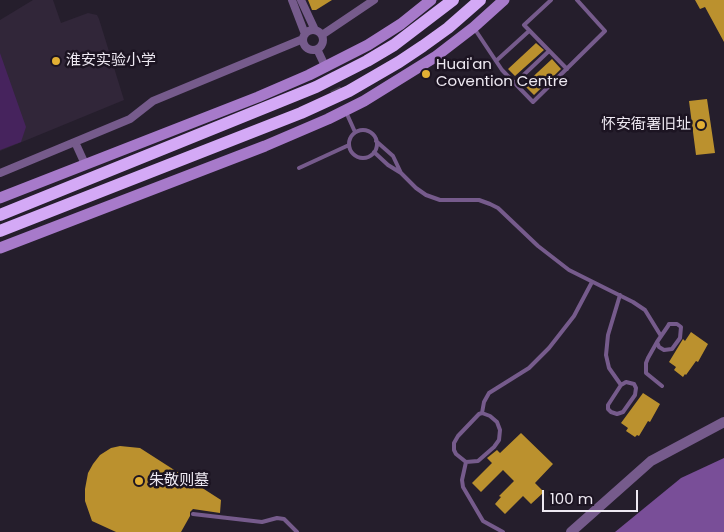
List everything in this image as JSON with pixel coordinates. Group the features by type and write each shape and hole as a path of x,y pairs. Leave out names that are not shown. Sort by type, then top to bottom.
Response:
{"highway":[{"path":"0,214 316,87 360,65 394,44 453,0"},
{"path":"0,231 277,122 349,91 423,46 448,28 480,0"}],"main road":[{"path":"0,198 327,71 387,34 431,0"},
{"path":"0,248 265,146 345,110 381,91 435,57 473,28 504,0"},
{"path":"340,99 345,110"}],"street":[{"path":"292,0 304,37"},
{"path":"301,0 315,30 322,35 323,42 318,49 311,50 303,43 304,37 308,31 315,30"},
{"path":"322,35 374,0"},
{"path":"0,174 130,119 153,101 304,37"},
{"path":"318,49 327,71"},
{"path":"75,142 85,164"},
{"path":"571,532 650,461 724,422"}],"lane":[{"path":"551,0 524,26 567,69"},
{"path":"473,28 496,62 533,102 605,31 577,0"},
{"path":"496,62 529,31"},
{"path":"515,83 549,51"},
{"path":"345,110 355,132"},
{"path":"374,152 367,156 359,157 352,152 349,145 350,138 355,132 368,131 393,156 401,173"},
{"path":"374,152 376,140"},
{"path":"298,168 349,145"},
{"path":"374,152 388,165 401,173 416,188 433,198 479,200 490,204 508,216 522,232 569,270 620,295 648,312 661,336"},
{"path":"482,413 490,416 497,422 500,430 499,440 481,459 475,462 466,462 454,450 454,443 458,436 482,413 484,402 489,393 529,368 550,348 574,316 592,282"},
{"path":"620,295 608,335 606,355 609,368 621,385"},
{"path":"657,342 659,347 664,350 672,349 680,338 681,328 677,324 671,323 657,342 648,358 645,370 648,376 662,386"},
{"path":"632,383 636,391 625,410 620,413 614,413 609,411 608,405 621,385 632,383"},
{"path":"466,462 462,480 463,487 474,502 480,518 503,532"},
{"path":"193,514 262,522 276,518 284,520 297,532"}],"shaded area":[{"name":"淮安实验小学","path":"33,0 53,0 61,23 88,13 97,15 124,100 0,151 0,20"},
{"path":"0,53 26,127 21,142 0,150"},
{"path":"724,458 724,532 615,532 681,478"}],"building":[{"path":"308,0 332,0 316,10 312,10"},
{"path":"695,0 724,0 724,42 705,7 700,9"},
{"path":"536,43 544,50 515,76 508,69"},
{"path":"552,59 561,69 534,95 524,85"},
{"name":"怀安衙署旧址","path":"707,99 715,153 696,155 689,101"},
{"path":"691,332 708,344 698,362 696,361 683,377 674,370 676,367 669,362 683,339 685,341"},
{"path":"643,393 660,404 650,422 648,421 639,436 635,437 626,431 628,428 621,423"},
{"path":"521,433 553,464 535,483 544,492 531,504 523,496 505,514 495,504 501,497 499,496 514,481 503,470 481,492 472,483 492,463 487,458 497,450 500,453"},
{"name":"朱敬则墓","path":"120,446 140,448 221,500 220,513 193,509 181,532 116,532 92,521 85,501 88,473 100,455 111,448"}],"tunnel":[{"path":"328,74 340,99"}],"place":[{"name":"淮安实验小学","path":"56,61"},
{"name":"Huai'an Covention Centre","path":"426,74"},
{"name":"怀安衙署旧址","path":"701,125"},
{"name":"朱敬则墓","path":"139,481"}]}
